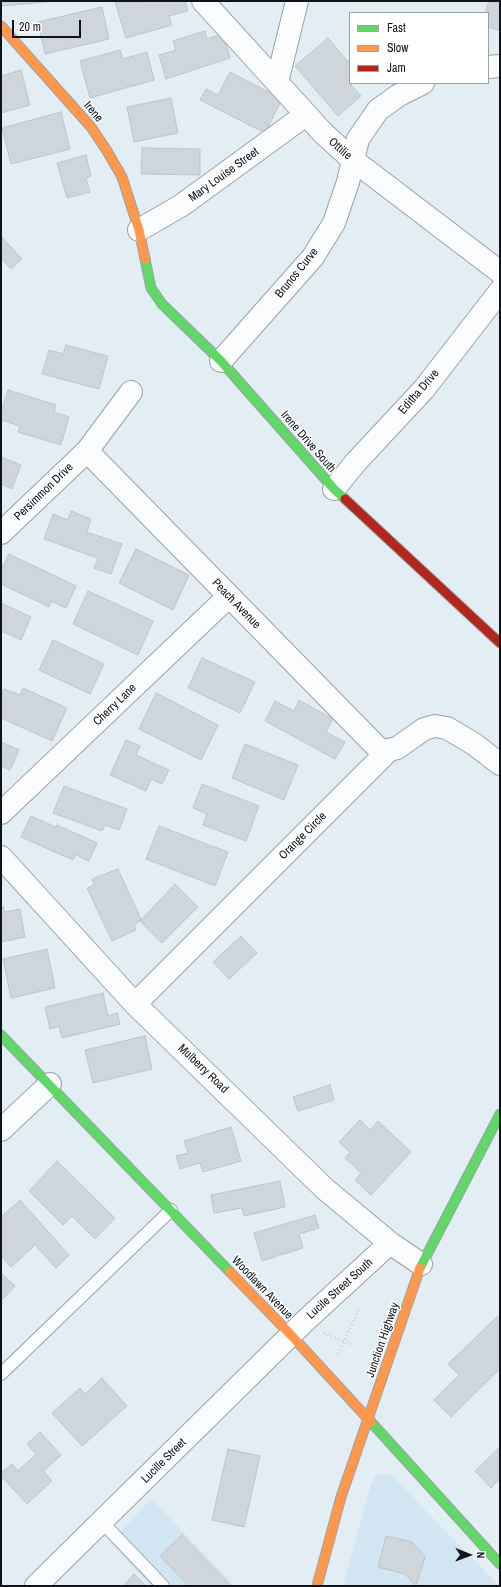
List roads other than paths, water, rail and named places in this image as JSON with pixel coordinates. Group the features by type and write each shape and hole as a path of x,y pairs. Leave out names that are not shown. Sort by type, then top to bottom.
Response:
{"street":[{"name":"Ottilie","path":"203,1 324,134 353,160 500,272"},
{"path":"277,82 297,1"},
{"name":"Irene","path":"1,26 91,128 107,151 122,177 139,230"},
{"path":"489,67 500,66"},
{"name":"Brunos Curve","path":"221,361 313,257 334,223 348,182 358,139 378,110 399,95 421,84"},
{"name":"Mary Louise Street","path":"139,230 182,205 300,119 305,113"},
{"name":"Irene Drive South","path":"139,230 151,288 162,304 221,361 334,489 500,642"},
{"name":"Editha Drive","path":"334,489 356,462 424,389 500,292"},
{"name":"Persimmon Drive","path":"1,533 87,451 132,392"},
{"name":"Peach Avenue","path":"87,451 370,741 380,750 389,750"},
{"name":"Cherry Lane","path":"1,814 228,597"},
{"name":"Orange Circle","path":"135,1004 389,750 397,748 424,729 435,726 447,728 474,744 495,760"},
{"name":"Mulberry Road","path":"1,857 135,1004 325,1189 390,1243 421,1264"},
{"name":"Woodlawn Avenue","path":"1,1035 291,1335 500,1564"},
{"path":"1,1130 50,1084"},
{"name":"Junction Highway","path":"317,1586 340,1497 368,1421 421,1264 500,1114"},
{"name":"Lucile Street South","path":"291,1335 390,1243"},
{"name":"Lucille Street","path":"36,1586 291,1335"}],"lane":[{"path":"1,1374 171,1210"},
{"path":"102,1522 163,1586"}]}
